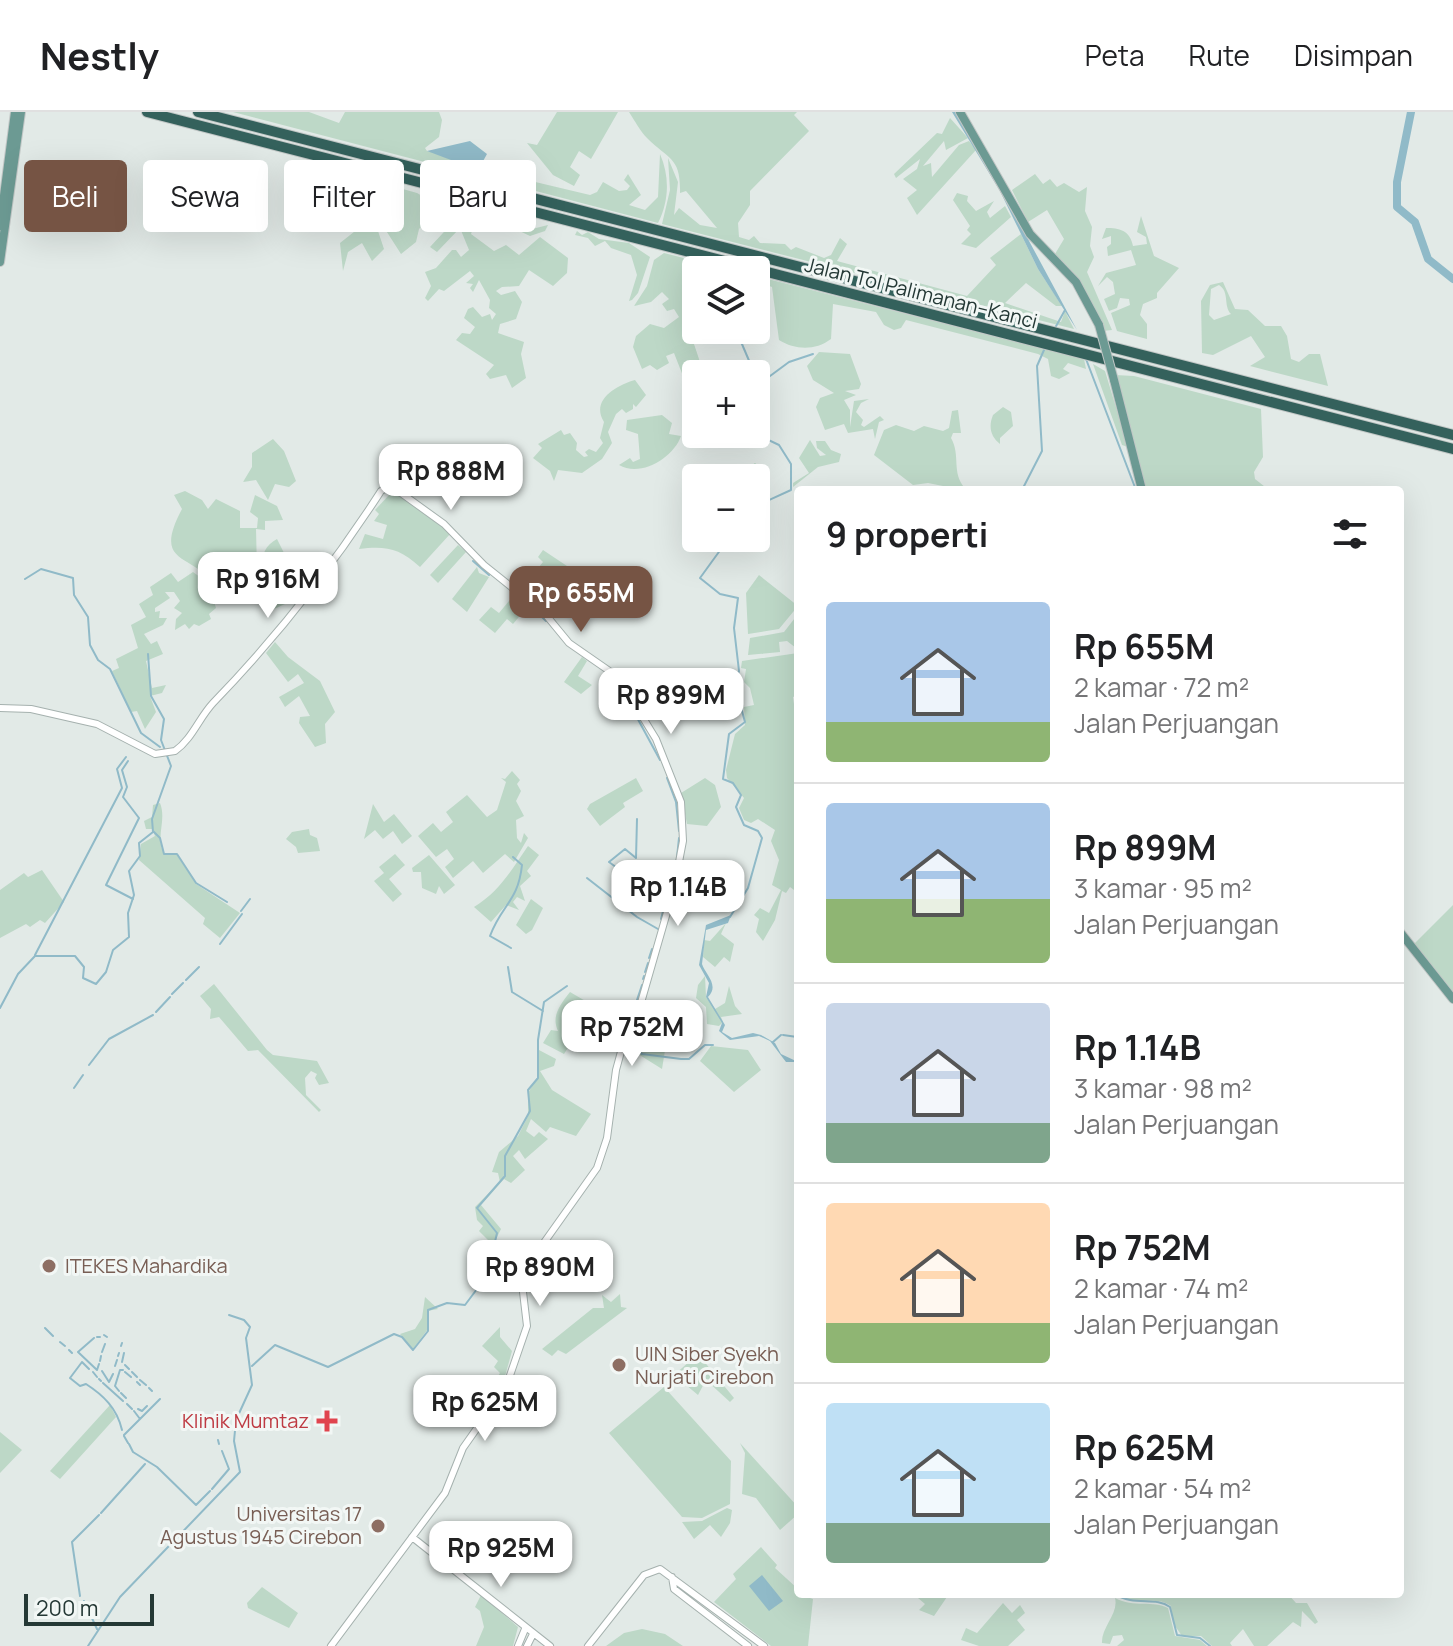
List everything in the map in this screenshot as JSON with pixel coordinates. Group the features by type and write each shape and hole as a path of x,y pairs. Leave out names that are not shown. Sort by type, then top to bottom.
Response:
{"highway":[{"name":"Jalan Tol Palimanan–Kanci","path":"147,112 329,160"},
{"name":"Jalan Tol Palimanan–Kanci","path":"198,112 385,160"},
{"name":"Jalan Tol Palimanan–Kanci","path":"404,165 1453,435"},
{"name":"Jalan Tol Palimanan–Kanci","path":"404,180 1453,449"}],"main road":[{"path":"960,112 1026,227 1076,282 1099,325 1141,486"},
{"path":"0,226 18,113"},
{"path":"0,262 18,113"},
{"path":"1404,937 1453,999"}],"street":[{"path":"0,708 31,709 97,724 158,754 180,747 204,714 268,646 355,535 381,491 395,489 444,524 479,561 546,615 568,642 622,681 670,772 681,802 683,827 674,888 634,1027 622,1048 616,1070 601,1158 586,1187 521,1274 519,1286 527,1326 506,1387 463,1448 445,1493 331,1646"},
{"path":"412,1537 550,1646"},
{"path":"588,1646 648,1572 660,1569 764,1646"},
{"path":"674,1580 748,1646"},
{"path":"518,1646 525,1629"},
{"path":"527,1646 533,1634"}],"green space":[{"path":"233,112 309,112 339,123 345,112 439,112 442,120 439,137 425,148 465,160 420,161"},
{"path":"557,112 618,112 591,159 579,151 570,167 580,175 574,186 553,175 527,143 537,145"},
{"path":"629,112 797,112 794,115 809,131 750,191 750,205 738,223 739,237 749,240 754,236 760,243 785,244 791,250 796,247 824,258 831,255 840,238 847,244 837,261 967,296 996,265 990,258 1021,234 1038,269 1062,306 1056,306 1026,283 1005,303 1061,322 1065,311 1074,329 662,224 670,190 668,158 678,182 674,215 679,208 700,225 717,228 686,191 680,193 676,166 672,160 644,135"},
{"path":"950,118 968,138 946,150 944,141 923,166 931,163 932,177 959,145 969,141 976,150 917,215 907,198 917,190 903,179 917,169 920,159 896,178 894,174 937,133 942,134"},
{"path":"660,154 667,189 658,223 536,191 536,182 590,195 597,192 603,182 619,191 627,190 630,186 624,180 628,174 641,195 629,205 645,210 658,197"},
{"path":"1035,174 1043,184 1050,179 1057,187 1064,183 1079,192 1087,187 1085,211 1092,227 1090,246 1094,257 1087,272 1112,330 1103,331 1084,289 1055,254 1064,239 1047,210 1028,222 1012,190"},
{"path":"404,189 420,195 420,228 416,242 401,254 387,232 404,232"},
{"path":"957,193 968,196 967,201 976,211 994,201 987,212 990,218 1005,206 1011,217 976,248 961,244 971,234 967,230 970,226 953,200"},
{"path":"1141,216 1154,256 1179,268 1157,293 1157,298 1143,304 1140,315 1147,324 1147,339 1117,331 1111,313 1130,305 1129,299 1120,298 1117,308 1109,311 1104,299 1115,294 1113,282 1107,277 1098,286 1106,273 1136,265 1131,250 1108,256 1111,236 1102,239 1106,228 1123,231 1133,246 1147,244 1146,237 1137,232"},
{"path":"548,225 545,231 530,236 522,232 536,232 536,228"},
{"path":"577,231 582,235 588,232 599,239 629,243 650,257 638,293 632,300 629,301 637,275 631,255 611,248 605,241 595,246 588,238 575,235"},
{"path":"354,232 378,232 384,249 372,261 362,243 348,252 343,271 340,243"},
{"path":"444,232 456,232 437,252 430,247"},
{"path":"462,232 472,232 494,251 506,245 519,255 540,237 568,258 567,273 553,286 529,270 519,286 502,287 496,291 501,295 515,291 522,302 516,319 500,324 498,333 524,342 521,354 526,378 512,388 506,375 490,379 486,374 494,365 456,340 462,333 470,334 475,327 464,318 468,309 473,307 482,317 490,314 492,320 496,314 489,308 490,300 479,280 473,292 470,288 473,284 466,283 474,276 470,271 444,291 439,289 428,301 425,298 431,286 425,272 436,268 452,250 456,250 461,257 469,250"},
{"path":"664,253 682,258 682,344 694,344 699,360 682,360 682,373 674,353 666,356 669,363 657,370 650,365 642,369 633,347 636,336 650,324 664,328 679,317 674,309 667,311 662,304 669,299 662,292 651,302 634,306 647,286 654,260"},
{"path":"770,280 1084,359 1086,369 1068,363 1063,369 1070,373 1059,379 1051,376 1048,359 1038,354 906,320 901,328 894,330 884,325 876,312 833,304 831,339 812,347 792,346 779,340"},
{"path":"1223,282 1235,309 1248,310 1265,326 1281,326 1287,336 1291,359 1299,362 1309,354 1320,354 1328,386 1250,366 1265,357 1251,336 1213,355 1202,353 1201,301 1210,285","holes":["1219,285 1231,314 1214,320 1209,315 1211,289"]},
{"path":"819,352 850,354 861,384 859,389 845,391 856,395 844,400 850,410 850,427 854,401 869,399 861,403 856,412 863,420 861,425 864,427 880,416 884,420 879,422 875,439 873,429 848,433 844,424 825,430 816,407 820,398 834,393 813,380 807,366"},
{"path":"1093,364 1105,371 1128,447 1122,445"},
{"path":"1115,375 1134,376 1261,409 1263,457 1254,472 1255,479 1264,486 1144,486"},
{"path":"635,380 646,395 636,407 633,404 633,409 626,413 622,409 616,414 608,432 612,443 602,459 582,473 558,470 554,481 550,471 533,458 542,448 538,444 561,430 564,435 570,433 577,443 576,450 584,457 588,456 585,452 589,449 596,452 603,443 600,438 604,422 600,407 603,400 614,390"},
{"path":"1003,407 1011,412 1013,426 1000,438 1000,444 994,438 991,424 993,415"},
{"path":"958,410 961,433 953,433 951,438 958,476 964,486 913,485 874,455 884,430 896,425 914,431 924,426 943,431 949,428 952,411"},
{"path":"662,415 672,423 669,434 681,436 671,451 646,467 637,469 619,465 630,458 633,462 640,459 638,434 626,430 627,420"},
{"path":"273,439 284,451 296,481 289,487 275,484 268,500 256,480 243,482 252,467 252,453"},
{"path":"810,440 820,456 826,455 817,448 816,441 825,441 831,450 841,454 839,462 818,467 793,487 793,483 809,473 799,458"},
{"path":"185,491 202,500 208,509 216,499 240,511 240,528 257,528 258,518 250,512 255,495 277,506 283,520 265,521 265,530 256,529 257,570 215,589 207,577 174,551 171,541 173,528 182,509 174,495"},
{"path":"390,494 399,496 451,533 420,567 392,550 359,549 365,534 383,539 387,525 374,521 379,514 375,510"},
{"path":"277,539 286,557 286,571 275,569 273,580 285,604 272,610 263,581 262,561 264,552"},
{"path":"458,545 466,552 438,583 430,575"},
{"path":"543,550 567,566 560,579 556,576 550,583 545,580 532,597 521,589 543,562 538,557"},
{"path":"477,567 479,573 489,577 467,612 452,599"},
{"path":"193,572 208,583 216,608 209,614 211,619 199,626 194,624 189,629 185,624 175,630 176,619 182,613 174,608 180,601 174,592 165,592 170,598 155,608 155,612 160,611 159,618 167,618 163,625 144,634 151,644 157,641 163,654 146,661 152,688 166,685 162,693 150,696 156,712 145,729 137,711 131,712 112,671 119,668 116,659 138,648 131,625 146,617 139,604 153,595 150,587 171,573 178,582"},
{"path":"759,575 794,603 794,611 779,629 748,634 746,593"},
{"path":"514,595 528,606 513,624 507,619 495,633 479,620 491,607 499,613"},
{"path":"794,619 794,646 787,641 779,642 780,652 748,655 750,638 784,632"},
{"path":"275,642 288,657 320,681 335,712 325,724 326,743 315,747 299,723 300,717 310,716 299,696 285,707 279,697 304,683 298,674 288,682 266,653"},
{"path":"794,654 794,890 790,887 786,893 782,891 775,920 763,941 756,932 759,919 754,915 760,908 769,913 781,890 772,885 779,860 771,841 775,830 758,819 751,823 744,820 739,808 744,798 727,778 726,770 735,734 745,725 744,707 754,705 750,688 744,682 746,669 741,668 742,661"},
{"path":"582,657 587,661 578,676 592,685 581,694 564,682"},
{"path":"512,771 520,780 517,784 521,791 516,801 524,816 516,820 517,838 521,843 524,833 528,838 514,862 505,854 483,873 473,861 453,878 445,867 454,859 447,849 436,857 418,836 433,823 441,832 453,822 446,812 467,795 487,817 497,810 506,782 501,778 505,779"},
{"path":"636,778 643,791 623,803 625,807 600,826 587,809 590,804"},
{"path":"705,778 715,785 721,807 707,826 687,824 681,793"},
{"path":"160,803 164,854 177,855 196,884 240,913 220,938 203,924 205,918 139,860 141,844 155,836 152,829 146,829 144,821 152,817 153,805"},
{"path":"373,804 384,822 394,814 412,836 402,844 393,831 383,839 375,830 364,839"},
{"path":"309,829 310,835 317,838 320,851 298,853 286,839 292,832"},
{"path":"528,846 539,855 527,871 531,876 520,886 525,901 517,897 513,902 519,910 506,905 491,922 474,907 498,887"},
{"path":"395,854 405,865 389,879 402,894 393,902 374,881 384,873 379,867"},
{"path":"429,855 455,885 444,894 439,886 436,894 422,888 421,872 413,872 412,868"},
{"path":"42,870 64,902 45,923 40,920 30,927 26,924 0,938 0,890 24,873 28,877"},
{"path":"531,899 543,908 532,930 526,934 516,925"},
{"path":"1453,905 1453,994 1413,945"},
{"path":"726,923 721,934 734,944 730,962 724,957 715,967 703,957 704,940 710,941"},
{"path":"705,976 706,997 715,1009 725,1003 729,986 735,1006 742,1014 721,1017 723,1022 719,1026 707,1024 706,1007 696,998 698,985"},
{"path":"214,984 273,1055 317,1061 329,1083 319,1085 315,1078 317,1074 311,1071 305,1078 306,1095 321,1110 319,1112 258,1050 248,1051 219,1017 210,1019 211,1009 200,996"},
{"path":"570,992 594,1006 564,1054 543,1043 551,1030 558,1031 556,1015"},
{"path":"638,1031 666,1044 662,1069 638,1054 634,1038"},
{"path":"711,1046 748,1050 761,1070 734,1092 700,1061"},
{"path":"539,1050 556,1059 554,1066 540,1071 552,1090 591,1114 576,1136 550,1127 546,1132 531,1119 526,1131 534,1137 539,1132 548,1139 525,1159 519,1150 513,1156 525,1170 511,1183 504,1179 481,1205 501,1229 493,1245 479,1231 483,1226 477,1220 475,1207 500,1182 498,1173 492,1172 499,1152 518,1136 528,1116 528,1093 538,1076"},
{"path":"620,1294 621,1307 627,1308 566,1354 558,1350 552,1356 542,1349 593,1308 604,1308 602,1295 611,1302"},
{"path":"425,1297 438,1309 427,1311 428,1329 413,1349 400,1334 415,1329 422,1318"},
{"path":"500,1327 500,1337 512,1351 504,1380 484,1408 472,1398 483,1383 490,1389 500,1373 494,1367 498,1361 482,1346"},
{"path":"698,1354 734,1398 730,1402 706,1380 698,1395 674,1375"},
{"path":"664,1387 731,1461 730,1504 702,1518 682,1517 609,1433"},
{"path":"110,1405 116,1417 60,1479 50,1471"},
{"path":"0,1432 22,1450 0,1473"},
{"path":"740,1443 794,1503 794,1518 780,1530 756,1498 742,1494 745,1453"},
{"path":"727,1508 732,1510 730,1523 721,1537 710,1525 694,1539 682,1522 702,1521"},
{"path":"761,1547 777,1565 775,1568 794,1585 794,1598 813,1599 808,1646 771,1646 714,1602 736,1579 733,1574"},
{"path":"262,1587 298,1613 289,1628 248,1608 247,1603"},
{"path":"481,1595 518,1627 513,1646 476,1646 484,1627 480,1611 475,1607"},
{"path":"918,1598 946,1598 934,1616 919,1610 925,1604"},
{"path":"1115,1598 1168,1608 1175,1636 1200,1640 1207,1646 1117,1646 1124,1640 1122,1635 1113,1636 1110,1644 1102,1643 1104,1631 1115,1610"},
{"path":"1126,1598 1292,1598 1296,1603 1307,1603 1318,1622 1315,1624 1302,1611 1301,1627 1293,1622 1267,1646 1254,1646 1243,1629 1230,1643 1232,1646 1212,1646 1201,1636 1182,1636 1173,1623 1171,1606 1159,1601"},
{"path":"1003,1603 1012,1613 1020,1605 1025,1613 1017,1620 1025,1630 1008,1646 979,1646 961,1640 966,1628 977,1633"},
{"path":"642,1629 665,1634 683,1646 606,1646 624,1633"}],"water":[{"path":"952,112 956,112 979,148 1077,330 1038,269 1000,191"},
{"path":"470,141 487,154 484,160 451,160 427,151"},
{"path":"731,915 728,923 706,930 702,964 713,988 708,997 725,1025 722,1032 732,1038 753,1033 761,1035 775,1043 781,1054 794,1062 786,1062 770,1041 759,1036 730,1040 719,1031 722,1023 706,997 709,983 699,965 706,925"},
{"path":"762,1575 783,1601 769,1611 749,1586"}],"waterway":[{"path":"1411,112 1397,182 1397,207 1415,222 1428,259 1453,279"},
{"path":"1055,328 1065,310"},
{"path":"742,344 753,370 767,381 760,402 762,437 779,445 791,464 791,490 770,500"},
{"path":"1024,486 1042,451 1037,366 1044,350"},
{"path":"770,376 789,362 813,354"},
{"path":"1086,359 1134,486"},
{"path":"719,552 700,578 720,594 738,598 734,628 739,671 735,685 745,722 729,734 723,779 733,783 741,795 736,807 744,825 758,831 762,838 748,888 730,917"},
{"path":"473,561 489,575"},
{"path":"25,579 41,569 73,578 74,595 88,617 90,645 98,660 110,669 141,733 160,747"},
{"path":"540,615 546,621"},
{"path":"0,1008 18,974 35,956 75,956 84,967 83,978 96,984 106,972 113,950 129,937 128,913 134,895 129,871 140,856 139,843 153,832 152,819 171,766 161,740 164,719 151,696 148,654"},
{"path":"621,688 660,760"},
{"path":"35,955 122,788 117,769 126,757"},
{"path":"128,761 122,770 127,787 123,797 139,818 106,885 133,899"},
{"path":"667,778 676,802 679,831"},
{"path":"637,819 636,858 625,849 609,862 662,901"},
{"path":"153,831 160,838 164,854 177,854 196,883 227,902"},
{"path":"677,857 679,838"},
{"path":"511,948 490,936 520,877 522,865 513,857"},
{"path":"667,897 675,863"},
{"path":"587,878 637,917 658,929"},
{"path":"241,911 250,899"},
{"path":"661,919 665,904"},
{"path":"220,944 242,914"},
{"path":"649,958 652,949"},
{"path":"645,972 648,963"},
{"path":"186,980 199,967"},
{"path":"508,967 512,992 543,1011"},
{"path":"172,994 183,983"},
{"path":"636,1003 642,985"},
{"path":"494,1246 497,1233 477,1208 505,1176 505,1156 530,1111 528,1090 538,1078 538,1040 544,1002 567,986"},
{"path":"156,1012 170,997"},
{"path":"89,1065 109,1039 153,1015"},
{"path":"773,1042 781,1035"},
{"path":"783,1035 794,1037"},
{"path":"634,1038 634,1046 642,1054 681,1059 689,1059 705,1045 713,1045"},
{"path":"74,1088 83,1075"},
{"path":"252,1366 275,1345 328,1367 394,1334 402,1337 413,1350 428,1331 428,1310 447,1303 465,1305 483,1281 490,1259"},
{"path":"88,1646 120,1597 240,1472 234,1441 236,1420 252,1385 246,1338 250,1327 244,1320 229,1315"},
{"path":"45,1328 53,1336"},
{"path":"94,1338 78,1352 97,1370 99,1364"},
{"path":"60,1342 65,1346"},
{"path":"102,1352 105,1344"},
{"path":"69,1350 72,1353"},
{"path":"122,1362 124,1353"},
{"path":"100,1361 101,1356"},
{"path":"115,1366 117,1360"},
{"path":"89,1369 82,1362 70,1378 80,1386 86,1384 104,1398 117,1415 122,1430"},
{"path":"125,1365 129,1369"},
{"path":"119,1391 115,1386 120,1370 123,1370"},
{"path":"102,1371 109,1382 113,1374"},
{"path":"93,1372 97,1377"},
{"path":"125,1372 131,1377"},
{"path":"132,1372 137,1377"},
{"path":"140,1380 146,1385"},
{"path":"137,1382 140,1385"},
{"path":"103,1383 123,1401"},
{"path":"149,1388 152,1391"},
{"path":"121,1393 126,1398"},
{"path":"124,1435 160,1399"},
{"path":"127,1404 132,1409"},
{"path":"138,1409 142,1411 147,1406"},
{"path":"134,1411 140,1419"},
{"path":"124,1436 128,1443"},
{"path":"218,1440 219,1444"},
{"path":"129,1444 133,1452 157,1467 196,1505 210,1491"},
{"path":"212,1489 229,1469 222,1451"},
{"path":"101,1513 145,1464"},
{"path":"80,1596 72,1542 99,1515"},
{"path":"1122,1598 1158,1602 1170,1607 1177,1635 1200,1638 1210,1646"},
{"path":"84,1601 97,1629"}],"place":[{"name":"ITEKES Mahardika","path":"49,1266"},
{"name":"UIN Siber Syekh Nurjati Cirebon","path":"619,1365"},
{"name":"Klinik Mumtaz","path":"327,1421"},
{"name":"Universitas 17 Agustus 1945 Cirebon","path":"378,1526"}]}
